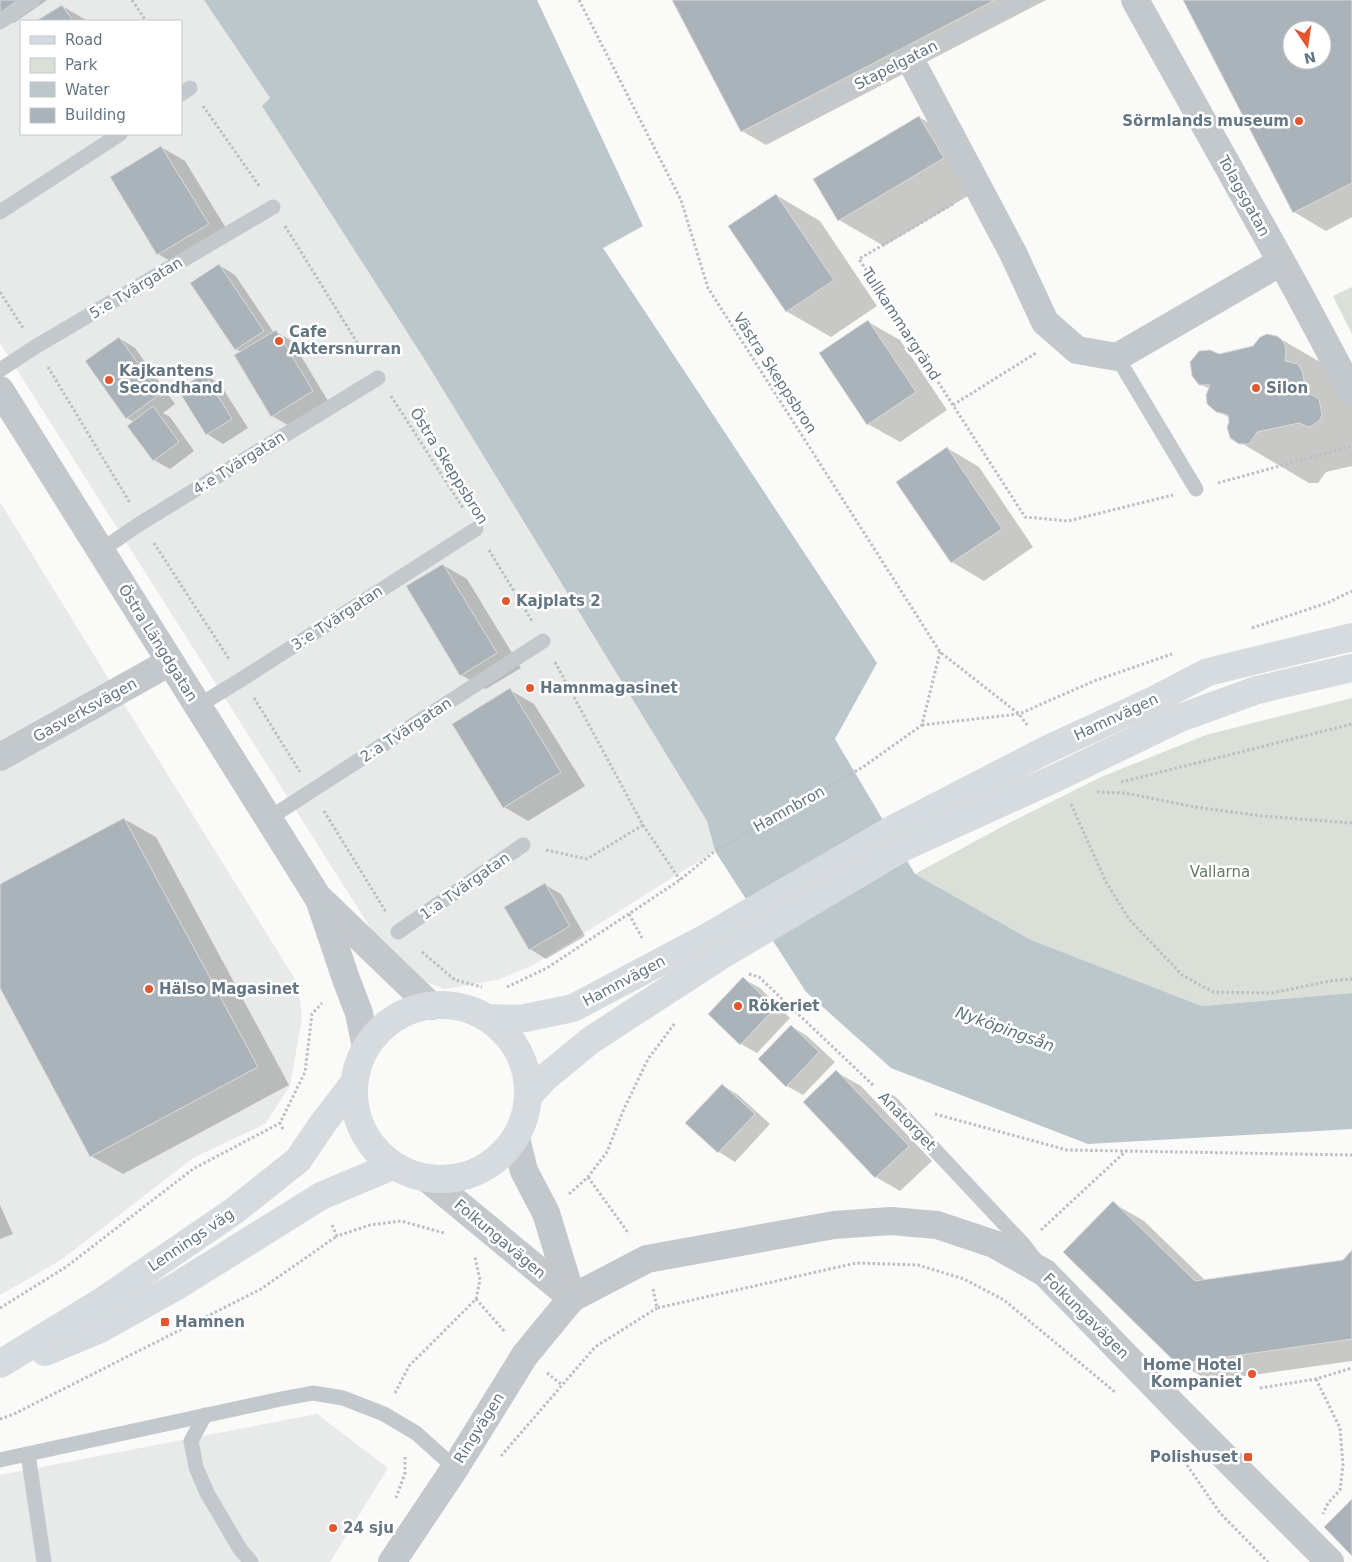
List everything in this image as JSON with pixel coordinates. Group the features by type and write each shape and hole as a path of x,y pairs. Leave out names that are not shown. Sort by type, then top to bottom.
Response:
{"main road":[{"name":"Hamnvägen","path":"898,838 1046,750 1154,700 1208,672 1352,637"},
{"name":"Hamnvägen","path":"898,838 1058,777 1180,718 1257,690 1352,668"},
{"path":"757,922 898,838"},
{"name":"Hamnvägen","path":"488,1018 520,1019 573,1008 709,936 757,922"},
{"name":"Hamnvägen","path":"529,1095 546,1076 591,1040 722,955 757,922"},
{"path":"431,1006 460,1007 488,1018 506,1033 519,1051 527,1073 529,1095 526,1117 516,1138 500,1158 479,1172 454,1179 428,1179 409,1174 392,1166 374,1150 361,1130 354,1107 354,1083 358,1064 366,1047 378,1031 394,1019 411,1010 431,1006"},
{"name":"Lennings väg","path":"0,1364 101,1302 234,1211 298,1160 354,1083"},
{"name":"Lennings väg","path":"0,1370 100,1329 177,1286 321,1196 392,1166"}],"street":[{"name":"Tolagsgatan","path":"1135,0 1352,393"},
{"path":"910,59 1013,253 1045,322 1077,350 1118,357 1281,262"},
{"name":"Östra Längdgatan","path":"0,390 317,896 359,1013 366,1047"},
{"name":"Gasverksvägen","path":"0,757 170,662"},
{"name":"Östra Längdgatan","path":"317,896 431,1006"},
{"name":"Folkungavägen","path":"516,1138 524,1171 546,1213 572,1298"},
{"name":"Folkungavägen","path":"428,1179 572,1298"},
{"name":"Folkungavägen","path":"572,1298 647,1259 834,1225 890,1221 938,1225 994,1244 1045,1273 1330,1562"},
{"name":"Ringvägen","path":"392,1562 455,1468 525,1355 572,1298"}],"lane":[{"path":"0,22 33,0"},
{"name":"Stapelgatan","path":"769,130 1023,0"},
{"path":"0,212 118,135"},
{"name":"5:e Tvärgatan","path":"0,370 35,347 272,207"},
{"path":"1118,357 1196,489"},
{"name":"4:e Tvärgatan","path":"100,551 142,523 378,378"},
{"name":"3:e Tvärgatan","path":"198,706 476,529"},
{"name":"2:a Tvärgatan","path":"268,819 544,640"},
{"name":"1:a Tvärgatan","path":"398,932 523,845"},
{"name":"Anatorget","path":"890,1102 1024,1245 1045,1273"},
{"path":"0,1460 313,1393 343,1398 384,1414 416,1433 455,1468"},
{"path":"205,1415 191,1441 196,1468 206,1493 240,1549 251,1562"},
{"path":"28,1454 44,1562"}],"path":[{"path":"132,0 145,20"},
{"name":"Västra Skeppsbron","path":"579,0 681,200 708,288 940,652 1019,714 922,725"},
{"name":"Östra Skeppsbron","path":"186,91 227,138 378,378 476,529 544,640 643,825 680,880"},
{"name":"Tullkammargränd","path":"979,189 859,259 1026,517"},
{"path":"0,292 398,932 455,980 489,989"},
{"path":"953,406 1061,336"},
{"path":"922,725 940,652"},
{"path":"1112,784 1352,724"},
{"name":"Hamnbron","path":"506,987 547,968 680,880 715,851 863,767 922,725"},
{"path":"1095,792 1125,792 1195,807 1262,816 1352,823"},
{"path":"1070,801 1106,882 1130,919 1182,975 1213,992 1271,992 1330,981 1352,979"},
{"name":"1:a Tvärgatan","path":"523,845 587,859 643,825"},
{"name":"Anatorget","path":"759,977 890,1102"},
{"path":"0,1308 66,1268 193,1169 280,1123 305,1072 312,1014 346,979"},
{"path":"546,1213 588,1177 607,1152 623,1111 648,1060 676,1021"},
{"path":"890,1102 1068,1150 1352,1155"},
{"path":"280,1123 298,1160"},
{"path":"1024,1245 1126,1151"},
{"path":"588,1177 647,1259 657,1308"},
{"path":"321,1196 336,1236"},
{"path":"0,1419 14,1414 261,1289 336,1236 370,1224 401,1220 444,1233"},
{"path":"475,1256 502,1242"},
{"path":"498,1458 595,1347 657,1308 856,1263 918,1264 964,1279 1004,1300 1119,1395"},
{"path":"1260,1388 1316,1378 1352,1368"},
{"path":"1310,1542 1328,1503 1340,1490 1343,1465 1340,1428 1316,1378"},
{"path":"1182,1457 1220,1514 1268,1562"}],"shaded area":[{"path":"0,0 204,0 270,98 263,106 423,357 707,821 715,851 532,966 497,980 445,989 424,981 385,951 0,343"},
{"path":"0,502 298,984 302,1018 290,1086 265,1124 193,1158 61,1260 0,1295"},
{"path":"317,1414 388,1468 330,1562 0,1562 0,1475"}],"green space":[{"path":"1352,287 1352,334 1333,296"},
{"name":"Vallarna","path":"1352,698 1352,993 1202,1006 1031,940 915,874 1007,824 1101,777 1206,735"}],"water":[{"name":"Nyköpingsån","path":"204,0 537,0 643,226 603,248 877,663 835,739 915,874 1031,940 1202,1006 1352,993 1352,1129 1088,1144 891,1068 806,992 715,851 707,821 423,357 262,106 270,98"}],"building":[{"path":"0,0 18,0 0,13"},
{"path":"672,0 995,0 741,132"},
{"name":"Sörmlands museum","path":"1183,0 1352,0 1352,183 1293,213"},
{"path":"62,5 72,20 38,20"},
{"path":"919,116 944,158 838,221 813,179"},
{"path":"161,146 209,224 157,255 110,177"},
{"path":"776,194 834,280 786,312 728,226"},
{"path":"219,264 264,331 235,350 190,283"},
{"path":"868,320 916,392 867,425 819,353"},
{"path":"276,330 313,391 271,417 234,355"},
{"name":"Silon","path":"1267,334 1277,336 1285,345 1285,361 1298,364 1304,380 1303,390 1319,399 1322,415 1319,421 1309,427 1299,423 1257,432 1249,444 1239,444 1230,438 1227,427 1229,422 1228,415 1216,412 1207,404 1206,395 1210,385 1199,385 1192,376 1190,362 1199,351 1210,350 1219,354 1253,346 1260,337"},
{"path":"119,337 160,394 126,419 85,361"},
{"path":"204,373 232,419 206,435 178,390"},
{"path":"153,406 179,442 153,461 127,426"},
{"path":"947,447 1002,529 951,563 896,482"},
{"path":"443,564 497,653 460,676 406,586"},
{"path":"510,688 561,772 503,808 452,724"},
{"path":"124,818 258,1067 90,1157 0,988 0,884"},
{"path":"545,883 570,926 529,950 504,907"},
{"path":"743,977 775,1008 740,1045 708,1014"},
{"path":"791,1025 819,1052 786,1087 758,1059"},
{"path":"836,1070 909,1146 875,1178 803,1102"},
{"path":"722,1084 755,1114 718,1153 685,1123"},
{"path":"1113,1201 1195,1281 1343,1260 1352,1250 1352,1339 1177,1364 1063,1252"},
{"path":"1352,1499 1352,1556 1324,1527"}],"place":[{"name":"Sörmlands museum","path":"1299,121"},
{"name":"Cafe Aktersnurran","path":"279,341"},
{"name":"Kajkantens Secondhand","path":"109,380"},
{"name":"Silon","path":"1256,388"},
{"name":"Kajplats 2","path":"506,601"},
{"name":"Hamnmagasinet","path":"530,688"},
{"name":"Hälso Magasinet","path":"149,989"},
{"name":"Rökeriet","path":"738,1006"},
{"name":"Hamnen","path":"165,1322"},
{"name":"Home Hotel Kompaniet","path":"1252,1374"},
{"name":"Polishuset","path":"1248,1457"},
{"name":"24 sju","path":"333,1528"}]}
